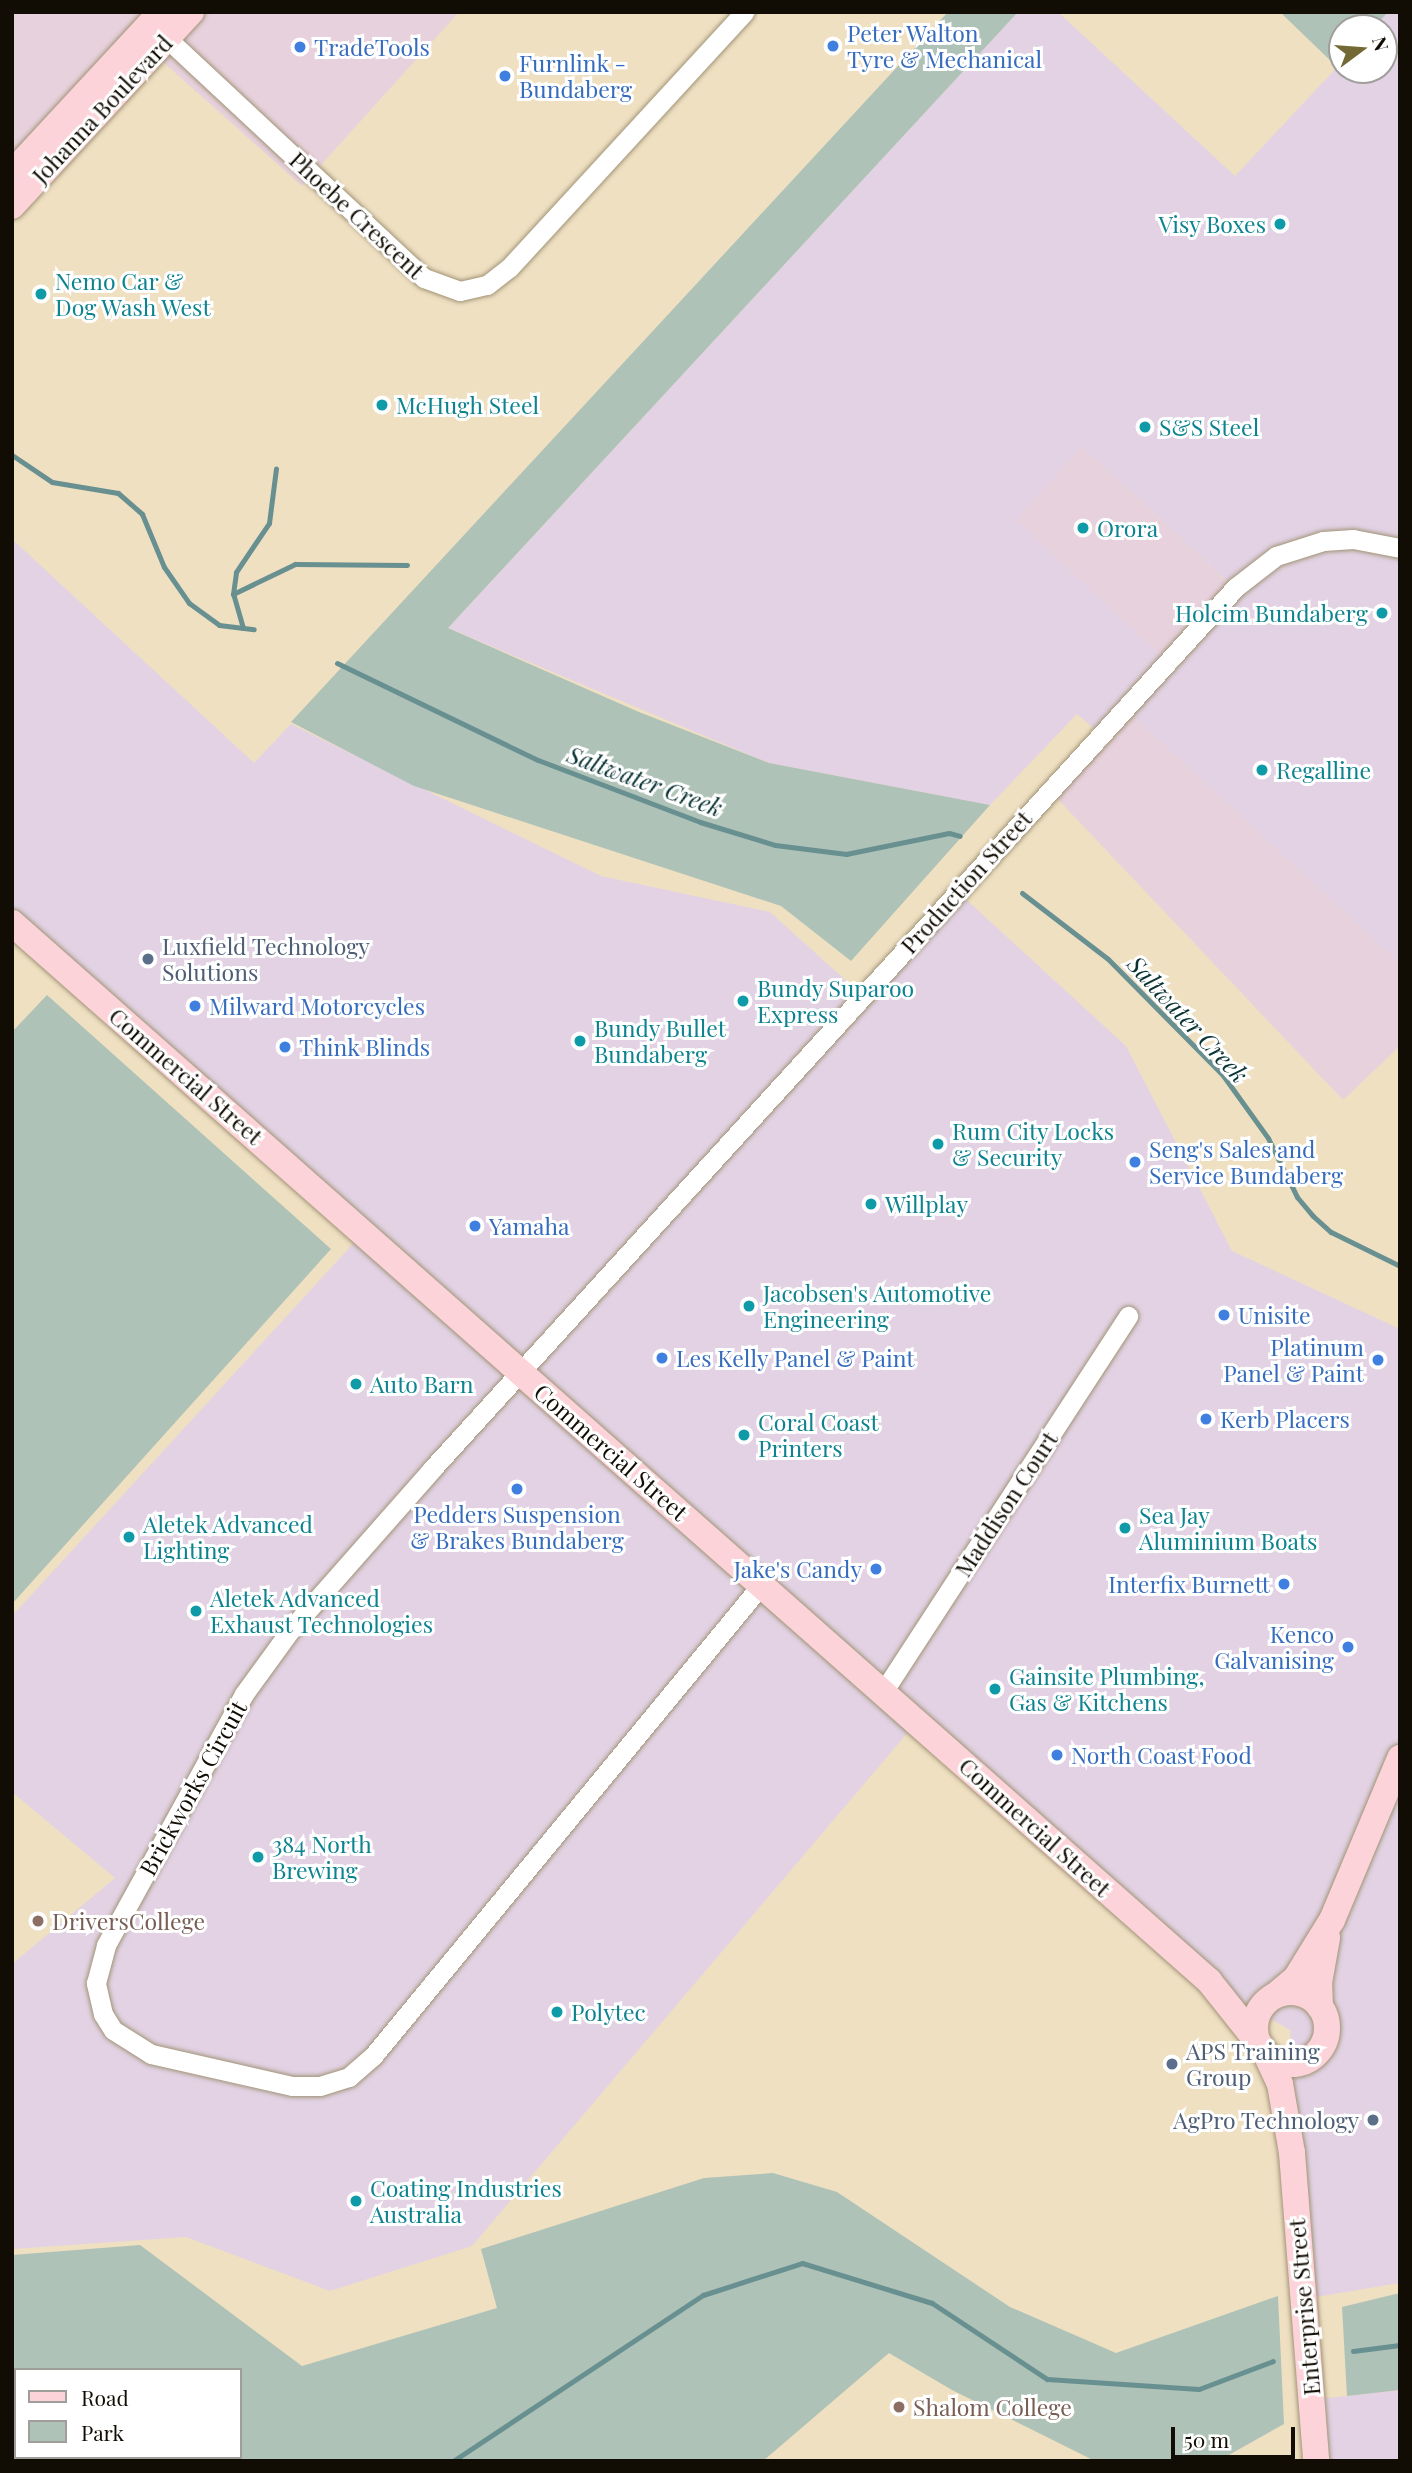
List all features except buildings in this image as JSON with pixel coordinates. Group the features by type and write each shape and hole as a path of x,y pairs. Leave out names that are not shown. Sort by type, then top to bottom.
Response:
{"street":[{"name":"Johanna Boulevard","path":"12,173 159,25 191,12"},
{"name":"Phoebe Crescent","path":"159,25 424,278 460,291 487,285 509,268 744,12"},
{"name":"Johanna Boulevard","path":"12,206 159,25"},
{"name":"Production Street","path":"520,1372 1248,576 1276,556 1323,541 1353,539 1400,548"},
{"name":"Commercial Street","path":"12,923 1209,1981 1263,2050"},
{"name":"Maddison Court","path":"883,1692 1128,1316"},
{"name":"Brickworks Circuit","path":"520,1372 292,1628 244,1695 102,1955 96,1983 99,1999 103,2014 124,2040 151,2054 292,2086 335,2083 355,2072 762,1584"},
{"path":"1332,1920 1319,1983 1320,2007 1327,2031 1318,2053 1296,2064 1263,2050 1256,2019 1274,1997 1296,1978 1332,1920 1400,1758"},
{"name":"Commercial Street","path":"1209,1981 1250,1997 1274,1997"},
{"path":"1274,1997 1300,1993 1320,2007"},
{"name":"Enterprise Street","path":"1263,2050 1280,2084 1292,2152 1316,2461"},
{"name":"Enterprise Street","path":"1292,2152 1299,2089 1318,2053"}],"shaded area":[{"path":"12,12 459,12 302,186 163,62 39,188 12,163"},
{"path":"1018,12 1058,12 1235,176 1328,77 1328,84 1398,84 1398,14 1386,14 1400,12 1400,964 1125,709 1100,734 1077,714 990,805 769,763 448,628","holes":["1082,447 1236,590 1168,662 1016,520"]},
{"path":"1082,447 1236,590 1168,663 1014,519"},
{"path":"12,539 254,763 291,724 601,876 770,912 863,996 958,892 1126,1046 1232,1251 1400,1329 1400,2283 1304,2299 1290,2030 1208,1983 915,1724 472,2246 330,2291 186,2237 12,2249 12,1964 115,1878 12,1792 12,1616 362,1234 12,925"},
{"path":"1125,709 1400,964 1400,1046 1343,1100 1050,791"},
{"path":"1400,2390 1400,2461 1315,2461 1310,2400"}],"green space":[{"path":"948,12 1018,12 448,628 639,712 769,763 990,805 851,961 781,906 414,786 291,722"},
{"path":"1280,12 1388,12 1328,14 1328,58"},
{"path":"47,995 331,1249 12,1604 12,1032"},
{"path":"773,2173 837,2192 1010,2307 1116,2353 1278,2296 1284,2424 1218,2461 1095,2461 952,2390 889,2353 763,2461 12,2461 12,2255 140,2245 302,2366 497,2308 481,2249 704,2178"},
{"path":"1400,2293 1400,2390 1347,2396 1342,2307"}],"waterway":[{"name":"Saltwater Creek","path":"12,455 52,482 118,493 142,514 164,567 189,603 219,625 254,629"},
{"path":"233,594 236,572 269,523 276,468"},
{"path":"243,628 233,594 295,564 407,565"},
{"name":"Saltwater Creek","path":"337,663 538,760 700,822 775,845 846,854 949,833 960,836"},
{"name":"Saltwater Creek","path":"1022,893 1108,959 1222,1074 1268,1138 1297,1197 1313,1216 1331,1232 1400,1266"},
{"path":"453,2461 703,2295 802,2263 932,2303 1047,2379 1199,2389 1273,2361"},
{"path":"1353,2351 1400,2345"}],"place":[{"name":"Peter Walton Tyre & Mechanical","path":"833,46"},
{"name":"TradeTools","path":"300,47"},
{"name":"Furnlink - Bundaberg","path":"505,76"},
{"name":"Visy Boxes","path":"1280,224"},
{"name":"Nemo Car & Dog Wash West","path":"41,294"},
{"name":"McHugh Steel","path":"382,405"},
{"name":"S&S Steel","path":"1145,427"},
{"name":"Orora","path":"1083,528"},
{"name":"Holcim Bundaberg","path":"1382,613"},
{"name":"Regalline","path":"1262,770"},
{"name":"Luxfield Technology Solutions","path":"148,959"},
{"name":"Bundy Suparoo Express","path":"743,1001"},
{"name":"Milward Motorcycles","path":"195,1006"},
{"name":"Bundy Bullet Bundaberg","path":"580,1041"},
{"name":"Think Blinds","path":"285,1047"},
{"name":"Rum City Locks & Security","path":"938,1144"},
{"name":"Seng's Sales and Service Bundaberg","path":"1135,1162"},
{"name":"Willplay","path":"871,1204"},
{"name":"Yamaha","path":"475,1226"},
{"name":"Jacobsen's Automotive Engineering","path":"749,1306"},
{"name":"Unisite","path":"1224,1315"},
{"name":"Les Kelly Panel & Paint","path":"662,1358"},
{"name":"Platinum Panel & Paint","path":"1378,1360"},
{"name":"Auto Barn","path":"356,1384"},
{"name":"Kerb Placers","path":"1206,1419"},
{"name":"Coral Coast Printers","path":"744,1435"},
{"name":"Pedders Suspension & Brakes Bundaberg","path":"517,1489"},
{"name":"Sea Jay Aluminium Boats","path":"1125,1528"},
{"name":"Aletek Advanced Lighting","path":"129,1537"},
{"name":"Jake's Candy","path":"876,1569"},
{"name":"Interfix Burnett","path":"1284,1584"},
{"name":"Aletek Advanced Exhaust Technologies","path":"196,1611"},
{"name":"Kenco Galvanising","path":"1348,1647"},
{"name":"Gainsite Plumbing, Gas & Kitchens","path":"995,1689"},
{"name":"North Coast Food","path":"1057,1755"},
{"name":"384 North Brewing","path":"258,1857"},
{"name":"DriversCollege","path":"38,1921"},
{"name":"Polytec","path":"557,2012"},
{"name":"APS Training Group","path":"1172,2064"},
{"name":"AgPro Technology","path":"1373,2120"},
{"name":"Coating Industries Australia","path":"356,2201"},
{"name":"Shalom College","path":"899,2407"}]}
